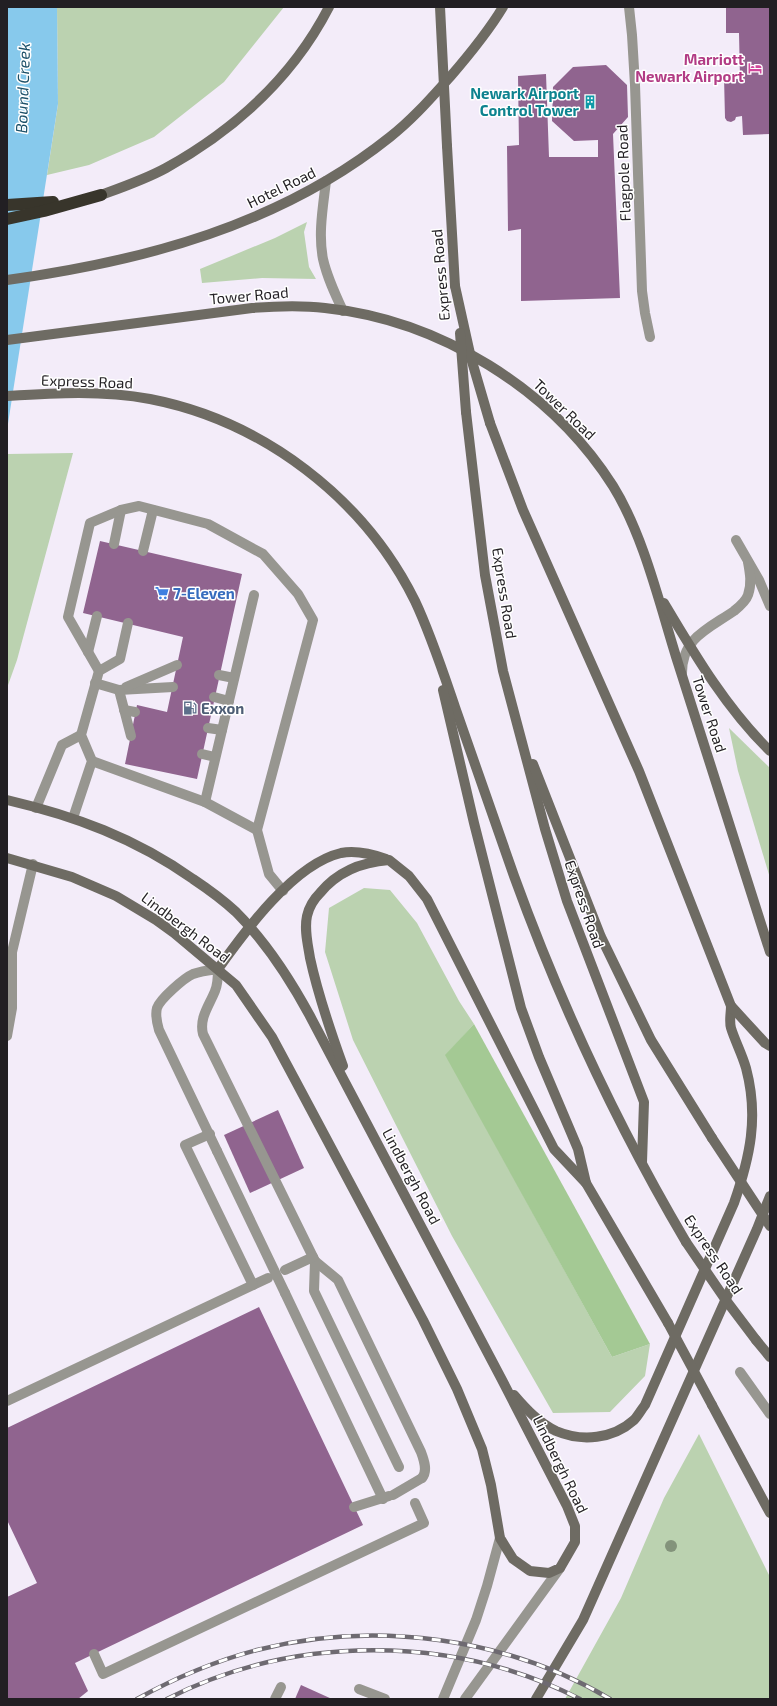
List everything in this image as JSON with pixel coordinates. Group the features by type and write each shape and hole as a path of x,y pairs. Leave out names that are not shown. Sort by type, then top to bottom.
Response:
{"highway":[{"path":"7,205 54,202 101,195"},
{"path":"7,219 64,206 101,195"}],"street":[{"path":"101,195 139,181 166,168 210,141 247,112 267,93 297,58 329,7"},
{"name":"Express Road","path":"440,7 446,146 455,286 466,412 486,582 493,623 516,720 545,829 567,901 644,1102 642,1162"},
{"name":"Hotel Road","path":"7,280 94,265 141,255 207,236 249,220 326,181 354,164 391,136 423,107 469,55 503,7"},
{"path":"455,286 471,358 490,423 523,510 639,771 731,1006 765,1043 770,1046"},
{"name":"Tower Road","path":"7,340 264,307 300,306 343,311 394,323 457,346 502,374 540,403 590,455 613,488 633,526 682,673 770,952"},
{"name":"Express Road","path":"7,396 103,393 148,399 192,409 236,427 294,460 348,506 378,542 414,600 432,642 514,875 546,960 582,1045 625,1133 686,1242 725,1299 770,1357"},
{"path":"655,590 689,646 734,711 770,751"},
{"path":"432,642 474,823 516,993 530,1034 578,1148 586,1183"},
{"path":"516,720 601,937 651,1040 712,1138 770,1226"},
{"name":"Lindbergh Road","path":"7,800 73,818 125,838 167,861 223,900 250,926 264,945 298,994 354,1098 567,1506 575,1526 575,1542 560,1568 550,1573 530,1571 513,1559 500,1538 491,1485 482,1449 457,1389 423,1320 282,1056 236,985 190,945 116,896 72,877 33,864 7,858"},
{"path":"218,969 250,926 283,891 319,862 342,853 364,853 390,860 409,876 427,899 554,1149 586,1183 668,1323 770,1513"},
{"path":"354,1098 317,990 306,939 307,915 311,904 318,895 337,877 357,866 390,860"},
{"path":"501,1378 534,1416 555,1430 567,1435 591,1437 615,1433 635,1419 645,1405 734,1204 748,1156 752,1135 753,1102 746,1068 731,1026 731,1006"},
{"path":"536,1699 583,1620 770,1196"}],"lane":[{"name":"Flagpole Road","path":"629,7 636,85 642,291 644,314 650,337"},
{"path":"326,181 321,238 323,259 343,311"},
{"path":"73,818 92,761 81,735 99,671 68,617 90,523 121,510 139,506 208,524 263,554 298,594 313,620 257,830 269,874 283,891"},
{"path":"114,544 121,510"},
{"path":"143,551 153,510"},
{"path":"736,540 759,580 770,606"},
{"path":"682,673 682,661 689,646 703,632 739,607 748,596 750,582 748,562"},
{"path":"205,802 254,595"},
{"path":"88,652 97,616"},
{"path":"99,671 120,659 128,623"},
{"path":"119,690 177,665"},
{"path":"219,675 234,678"},
{"path":"96,683 119,690 172,687"},
{"path":"119,690 130,736"},
{"path":"214,697 229,701"},
{"path":"124,710 136,712"},
{"path":"208,728 222,730"},
{"path":"36,808 62,745 81,735"},
{"path":"202,754 215,757"},
{"path":"92,761 205,802 257,830"},
{"path":"7,1036 12,1008 10,968 12,952 33,864"},
{"path":"354,1507 383,1499 422,1478 425,1475 425,1468 421,1452 338,1280 314,1259 203,1034 201,1027 205,1010 216,990 218,969 193,974 184,980 160,1003 157,1008 156,1015 159,1030 383,1499"},
{"path":"210,1134 185,1145 253,1285"},
{"path":"285,1270 314,1259"},
{"path":"314,1259 314,1291 399,1467"},
{"path":"7,1401 268,1278"},
{"path":"740,1372 770,1414"},
{"path":"94,1654 103,1674 424,1523 415,1504"},
{"path":"443,1699 476,1620 488,1586 500,1538"},
{"path":"466,1699 560,1568"},
{"path":"275,1699 281,1686"},
{"path":"359,1689 385,1699"}],"green space":[{"path":"57,7 284,7 224,82 154,137 89,165 47,175 58,104"},
{"path":"307,222 304,232 309,267 316,279 262,278 202,283 200,269 275,238"},
{"path":"73,453 17,660 7,688 7,454"},
{"path":"729,728 770,768 770,878 738,771"},
{"path":"364,888 390,890 417,923 459,1001 474,1024 446,1055 612,1357 650,1344 645,1376 610,1412 553,1413 452,1236 353,1040 325,952 329,908"},
{"path":"474,1024 650,1344 612,1357 445,1055"},
{"path":"699,1434 770,1577 770,1699 565,1699 621,1598 664,1498"}],"water":[{"name":"Bound Creek","path":"7,7 57,7 58,104 7,430"}],"building":[{"name":"Marriott Newark Airport","path":"726,7 770,7 770,134 743,135 742,116 736,117 735,120 731,122 727,121 725,118 724,77 729,73 734,74 735,79 740,79 739,33 726,33"},
{"path":"606,65 627,85 628,117 613,134 620,298 521,301 521,229 508,231 507,146 519,145 518,76 546,74 549,157 598,157 598,140 574,141 552,121 553,87 573,67"},
{"path":"100,541 242,574 197,779 125,764 137,705 167,712 183,637 83,613"},
{"path":"278,1110 304,1168 250,1193 224,1135"},
{"path":"259,1307 363,1525 75,1663 88,1691 78,1699 7,1699 7,1597 37,1583 7,1520 7,1428"},
{"path":"301,1685 332,1699 295,1699"}],"railway":[{"path":"137,1699 166,1684 226,1659 257,1650 301,1641 347,1636 393,1636 438,1640 483,1648 527,1661 570,1678 610,1699"},
{"path":"167,1699 216,1678 267,1662 320,1653 374,1650 427,1653 480,1662 531,1678 580,1699"}],"place":[{"name":"Marriott Newark Airport","path":"755,68"},
{"name":"Newark Airport Control Tower","path":"590,102"},
{"name":"7-Eleven","path":"162,593"},
{"name":"Exxon","path":"190,708"}]}
